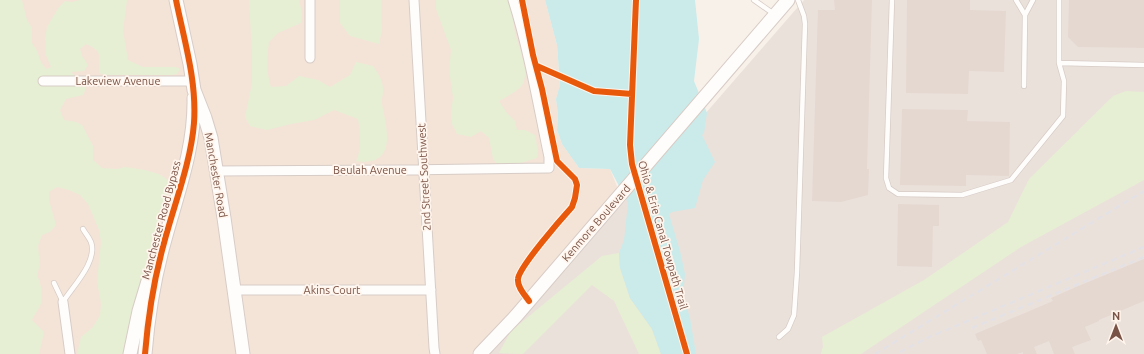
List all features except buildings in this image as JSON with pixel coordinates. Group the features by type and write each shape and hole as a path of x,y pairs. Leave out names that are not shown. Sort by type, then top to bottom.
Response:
{"main road":[{"name":"Manchester Road","path":"176,0 193,86 209,131 224,218 243,354"},
{"name":"Kenmore Boulevard","path":"482,354 788,0"},
{"name":"Manchester Road Bypass","path":"145,354 150,311 163,244 181,185 190,147 194,123 193,86"},
{"path":"130,354 139,311 152,266 163,244"}],"street":[{"path":"310,0 310,58"},
{"name":"2nd Street Southwest","path":"414,0 435,354"},
{"name":"Beulah Avenue","path":"216,171 549,168 549,157 532,73 513,0"},
{"name":"Lakeview Avenue","path":"43,81 193,86"},
{"name":"Akins Court","path":"234,290 431,290"},
{"path":"63,302 70,354"}],"lane":[{"path":"754,0 775,14"},
{"path":"779,337 788,329 794,316 805,24 804,16 798,0"},
{"path":"892,0 886,178 889,188 898,194 962,195 1011,180 1063,116 1064,81 1059,62 1060,0"},
{"path":"1016,0 1025,15"},
{"path":"1024,86 1025,15 1033,0"},
{"path":"1059,62 1144,65"},
{"path":"63,302 68,293 84,274 89,261 91,243 83,228"},
{"path":"54,283 63,302"}],"shaded area":[{"path":"0,0 545,0 557,45 560,85 556,99 558,115 557,130 562,144 579,168 610,169 620,194 480,354 0,354"},
{"path":"804,0 1144,0 1144,354 481,354 678,145"}],"green space":[{"path":"0,0 22,0 27,20 32,28 32,43 46,69 51,67 46,55 45,38 47,27 59,7 65,1 72,2 80,0 127,0 123,31 128,60 143,67 179,68 177,74 171,75 106,75 99,73 98,52 86,44 80,49 82,56 88,65 84,71 71,72 86,88 83,95 66,99 60,110 64,120 76,122 82,125 93,146 93,160 102,168 117,169 125,167 145,170 159,174 168,180 170,186 141,283 125,354 77,354 81,337 93,327 100,315 101,304 97,281 101,242 99,230 88,204 80,195 57,187 49,192 49,200 56,225 50,232 42,235 38,246 40,265 37,275 40,282 42,300 32,320 44,332 39,354 0,354"},
{"path":"249,0 299,0 302,13 301,23 278,33 269,42 267,65 271,87 286,86 299,76 318,80 330,87 350,75 356,62 373,66 383,85 382,102 387,137 384,152 379,158 364,162 356,161 360,146 358,119 334,110 314,120 267,130 250,126 245,117 252,83"},
{"path":"340,0 382,0 382,29 379,44 350,36 340,23"},
{"path":"436,0 509,0 515,33 525,67 525,73 522,85 515,92 499,101 507,113 515,121 517,130 525,130 535,135 538,151 537,158 517,164 497,164 493,159 489,138 481,131 471,137 457,134 452,124 451,113 453,98 449,70 451,50 436,9"},
{"path":"1126,91 1144,92 1144,180 1021,247 861,354 821,354 823,346 822,337 924,280 1008,222 1029,179 1113,96"},
{"path":"619,253 620,268 630,298 652,329 661,354 639,354 614,301 592,285 523,354 499,353 511,331 602,256"}],"water":[{"path":"545,0 695,0 699,39 694,81 707,113 704,133 702,135 715,162 703,180 695,208 672,212 669,214 685,274 683,295 690,318 696,354 661,354 652,329 630,298 620,268 619,253 624,240 628,203 610,169 579,168 562,144 557,130 558,115 556,99 560,85 557,45"}],"railway":[{"path":"875,354 1144,191"},
{"path":"900,352 927,338 1144,247"},
{"path":"972,328 1144,257"}],"cycle path":[{"path":"145,354 154,284 160,257 186,168 194,123 194,92 192,76 176,0"},
{"path":"522,0 557,161 575,179 577,185 572,207 525,264 520,273 518,282 529,301"},
{"name":"Ohio & Erie Canal Towpath Trail","path":"636,0 630,145 632,164 687,354"},
{"path":"537,66 594,91 632,94"}]}
